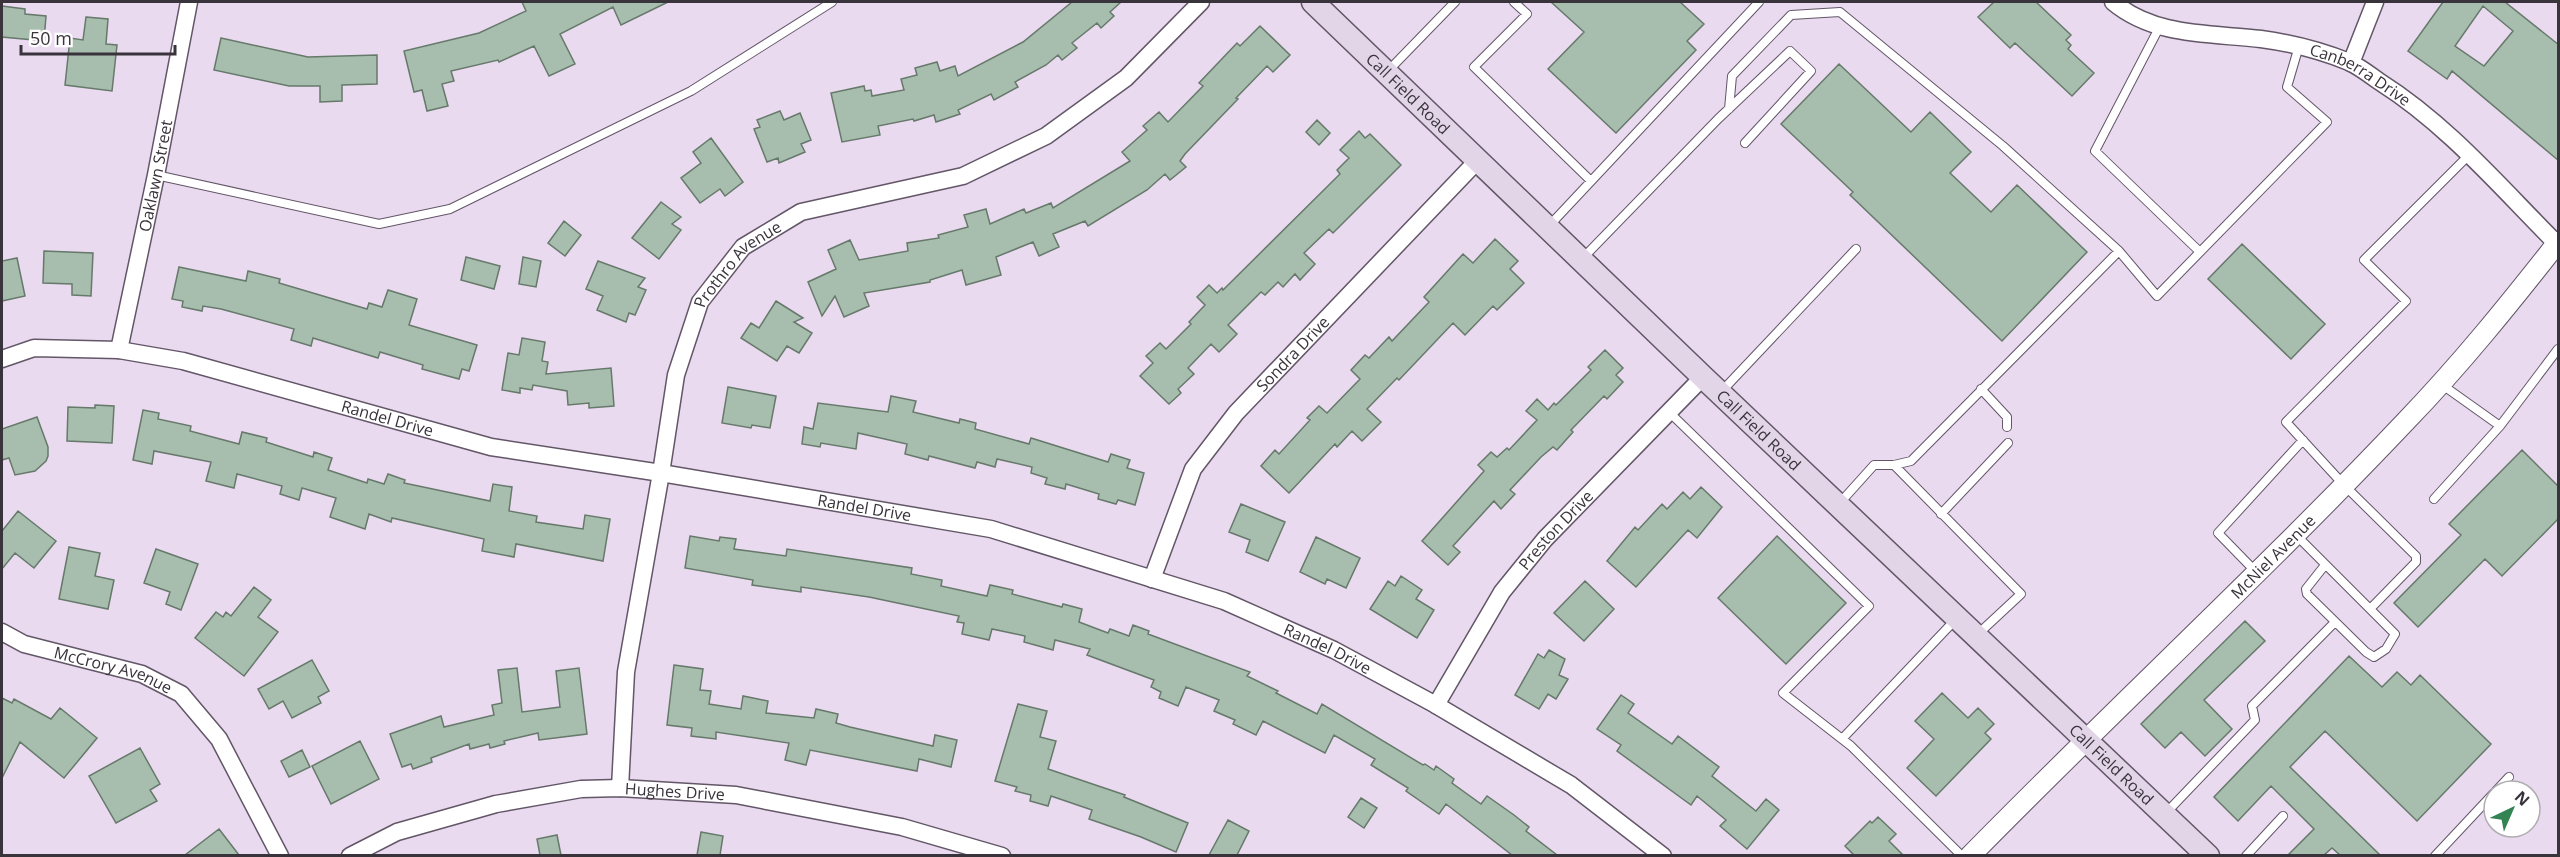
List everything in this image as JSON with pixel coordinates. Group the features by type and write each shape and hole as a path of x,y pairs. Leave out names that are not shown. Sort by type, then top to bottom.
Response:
{"main road":[{"name":"Call Field Road","path":"1313,2 1703,377 2208,855"}],"street":[{"name":"Oaklawn Street","path":"119,350 189,2"},
{"name":"Prothro Avenue","path":"620,788 626,672 662,473 676,375 700,302 743,247 801,212 963,176 1046,136 1126,78 1201,2"},
{"name":"Canberra Drive","path":"2113,2 2137,17 2174,31 2261,39 2299,46 2351,63 2408,100 2469,155 2558,243"},
{"path":"2351,63 2375,2"},
{"name":"Sondra Drive","path":"1152,579 1193,469 1236,413 1478,160"},
{"name":"McNiel Avenue","path":"1971,855 2085,739 2151,677 2295,533 2440,384 2480,340 2558,243"},
{"name":"Randel Drive","path":"2,359 34,348 119,350 183,361 491,447 662,473 991,529 1224,601 1334,650 1436,705 1571,785 1663,855"},
{"name":"Preston Drive","path":"1436,705 1502,592 1545,538 1703,377"},
{"name":"McCrory Avenue","path":"2,632 24,644 142,674 180,694 219,739 280,855"},
{"name":"Hughes Drive","path":"350,855 397,832 496,804 581,789 620,788 736,795 902,827 1002,855"}],"lane":[{"path":"156,175 379,224 450,209 691,91 832,2"},
{"path":"1386,72 1455,2"},
{"path":"1514,2 1527,14 1474,67 1591,181"},
{"path":"1548,227 1759,2"},
{"path":"1729,109 1732,76 1791,15 1840,12 2003,146 2119,251 2157,296 2327,122 2287,87 2299,46"},
{"path":"2160,26 2095,151 2200,252"},
{"path":"1581,260 1729,109 1790,51 1811,71 1745,143"},
{"path":"2370,609 2416,562 2416,556 2343,484 2286,422 2406,301 2364,260 2469,155"},
{"path":"1720,393 1856,249"},
{"path":"1838,505 1874,465 1894,465 1911,461 2119,251"},
{"path":"2434,499 2500,426 2559,349"},
{"path":"2440,384 2500,426"},
{"path":"1981,389 2007,417 2007,427"},
{"path":"1669,412 1869,606 1783,693 1842,739 1962,855"},
{"path":"2256,572 2218,533 2303,440"},
{"path":"1941,514 2008,443"},
{"path":"1894,465 2021,594 1976,636"},
{"path":"2295,533 2394,634 2386,649 2374,657 2307,594 2306,589 2325,565"},
{"path":"1842,739 1957,618"},
{"path":"2165,815 2255,720 2252,706 2335,622"},
{"path":"2435,855 2482,806"},
{"path":"2246,855 2283,816"}],"building":[{"path":"522,2 668,2 621,25 613,7 560,34 575,64 549,76 534,46 499,62 498,60 451,71 454,81 442,84 448,106 427,111 422,90 414,92 404,51 479,33 526,11"},
{"path":"1072,2 1121,2 1110,12 1114,16 1101,28 1097,23 1072,43 1077,48 1062,60 1058,55 1046,65 1015,82 1018,87 994,100 991,94 958,110 960,114 936,122 934,115 914,121 913,119 878,126 880,135 842,142 831,93 864,86 865,91 871,90 872,96 904,90 901,79 917,75 915,68 937,62 940,71 955,66 958,76 1023,42"},
{"path":"1551,2 1680,2 1704,24 1687,41 1696,50 1616,133 1548,69 1584,32"},
{"path":"1994,2 2036,2 2071,35 2066,40 2071,45 2068,49 2094,73 2072,96 2015,43 2010,48 1978,17"},
{"path":"2443,2 2505,2 2559,45 2559,161 2452,71 2447,79 2408,51","holes":["2483,6 2513,31 2484,66 2455,46"]},
{"path":"2,6 25,9 25,14 46,16 44,41 2,37"},
{"path":"86,17 108,19 106,44 117,45 112,91 65,85 70,38 83,40"},
{"path":"1260,26 1290,55 1273,72 1267,66 1236,98 1238,99 1185,154 1180,161 1186,167 1170,180 1165,174 1147,190 1088,226 1085,221 1053,234 1059,247 1039,256 1033,242 996,257 1001,275 966,285 962,270 930,280 930,282 864,293 869,306 844,317 835,296 822,316 808,282 836,269 828,250 850,240 859,260 908,251 907,243 939,238 938,235 968,227 964,215 986,209 990,224 1024,209 1026,213 1051,203 1053,208 1130,161 1122,152 1147,130 1143,126 1159,112 1168,122 1203,86 1199,83 1237,43 1240,46"},
{"path":"221,38 308,57 377,55 377,84 342,85 342,101 320,102 320,86 289,86 214,70"},
{"path":"1839,64 1911,132 1930,112 1971,152 1950,173 1991,212 2017,185 2087,252 2002,341 1850,195 1853,192 1781,124"},
{"path":"780,111 784,120 800,113 811,140 801,144 805,152 779,163 778,158 767,162 754,129 760,127 757,120"},
{"path":"1317,120 1330,133 1319,145 1306,132"},
{"path":"1359,131 1365,138 1370,134 1401,165 1333,233 1329,229 1304,253 1315,264 1300,280 1295,274 1283,287 1278,282 1265,295 1261,292 1228,325 1237,334 1219,352 1211,344 1188,368 1194,374 1178,389 1181,393 1169,404 1140,376 1153,363 1146,356 1160,343 1166,349 1191,324 1189,322 1205,305 1197,297 1209,285 1217,293 1222,288 1223,290 1340,174 1337,170 1349,158 1340,150"},
{"path":"711,138 743,182 725,196 720,189 700,203 681,178 701,163 693,152"},
{"path":"661,202 681,217 672,224 681,230 659,259 632,238"},
{"path":"564,221 581,235 565,256 548,243"},
{"path":"1495,239 1518,261 1510,269 1524,283 1497,310 1493,306 1465,335 1453,323 1399,380 1397,378 1367,409 1381,422 1362,441 1352,431 1337,447 1335,444 1289,493 1261,466 1275,450 1279,454 1310,420 1307,418 1319,406 1327,413 1360,379 1351,370 1365,355 1369,358 1389,337 1392,341 1429,302 1424,297 1463,254 1473,263"},
{"path":"2242,244 2325,324 2291,359 2208,279"},
{"path":"44,251 93,253 91,296 72,295 72,284 43,283"},
{"path":"466,257 500,266 494,289 461,280"},
{"path":"523,257 541,261 536,287 519,284"},
{"path":"17,258 25,296 2,301 2,261"},
{"path":"598,261 645,278 638,287 646,290 635,315 629,313 626,322 597,310 603,296 586,289"},
{"path":"179,267 246,281 248,271 280,279 279,283 367,309 369,303 382,307 388,290 417,299 409,325 477,345 469,371 462,369 459,379 422,369 423,365 380,352 378,358 313,338 311,346 291,340 294,329 221,309 203,306 202,311 182,307 183,301 172,299"},
{"path":"776,301 803,318 794,322 812,333 799,353 787,346 777,361 741,338 751,323 759,328"},
{"path":"522,338 545,342 542,361 548,362 546,374 611,368 614,406 589,408 589,403 568,405 567,391 533,385 532,390 520,388 520,393 502,390 508,353 519,355"},
{"path":"1605,350 1623,368 1616,375 1623,382 1607,399 1604,396 1571,430 1573,432 1557,450 1553,447 1541,457 1510,490 1515,494 1501,509 1494,501 1453,546 1460,552 1448,565 1422,541 1484,471 1478,465 1491,452 1497,457 1507,448 1509,450 1537,420 1526,411 1537,399 1548,410 1554,403 1556,405 1591,370 1588,367"},
{"path":"728,387 776,396 770,428 752,425 751,428 722,423"},
{"path":"891,396 916,401 913,412 959,423 960,419 976,423 975,429 1029,444 1031,438 1108,462 1111,454 1130,460 1127,468 1144,473 1135,505 1118,500 1116,504 1098,499 1099,494 1066,484 1065,489 1045,484 1047,478 1031,473 1032,467 997,459 995,467 977,462 975,468 929,456 928,460 905,454 907,444 858,433 856,449 821,443 820,447 802,444 804,427 813,429 818,403 888,412"},
{"path":"95,405 114,406 112,443 67,441 68,407 95,408"},
{"path":"143,410 159,413 158,419 191,426 190,431 239,444 242,432 267,438 266,442 313,457 314,452 332,458 328,470 367,483 368,479 384,484 388,474 405,480 404,483 490,501 493,484 512,487 509,511 537,516 536,522 583,529 585,515 610,519 603,561 516,544 514,557 482,551 484,539 392,518 391,522 369,514 365,529 330,517 336,498 302,488 299,500 280,494 282,486 237,474 234,488 206,481 211,462 154,451 152,464 133,460"},
{"path":"37,417 48,447 48,456 35,471 15,475 9,458 2,460 2,429"},
{"path":"2522,450 2559,487 2559,518 2502,576 2485,559 2418,627 2394,603 2461,535 2449,524"},
{"path":"1701,487 1722,507 1697,538 1688,530 1636,587 1607,561 1635,527 1638,530 1662,504 1667,509 1683,492 1690,499"},
{"path":"1241,504 1285,522 1268,561 1246,552 1250,540 1229,532"},
{"path":"18,511 56,541 34,568 15,553 2,569 2,531"},
{"path":"690,536 719,541 720,537 736,539 734,549 786,556 787,549 912,568 911,574 942,580 941,586 987,596 990,585 1013,590 1012,594 1062,607 1063,604 1082,609 1079,622 1108,633 1110,629 1129,636 1133,625 1149,631 1148,634 1250,672 1247,676 1317,714 1322,704 1423,765 1434,770 1436,766 1454,779 1452,783 1481,804 1487,796 1529,827 1526,831 1557,855 1512,855 1446,804 1439,814 1406,791 1408,788 1371,765 1375,759 1334,735 1325,753 1263,721 1256,735 1233,724 1235,720 1214,711 1219,700 1186,687 1178,706 1159,698 1161,692 1151,687 1154,680 1087,655 1090,649 1055,640 1053,650 1024,642 1025,636 992,629 989,640 962,634 964,623 957,622 959,616 869,597 801,587 801,592 752,585 753,580 685,568"},
{"path":"1777,536 1846,603 1786,664 1718,598"},
{"path":"1316,537 1360,558 1346,588 1327,579 1325,584 1300,572"},
{"path":"69,547 100,553 95,576 114,580 108,609 59,599"},
{"path":"156,549 198,564 181,610 166,604 170,592 144,583"},
{"path":"1401,576 1422,590 1416,599 1434,610 1417,638 1370,609 1388,581 1395,586"},
{"path":"1585,581 1614,609 1584,641 1554,613"},
{"path":"254,587 271,600 258,617 278,632 244,676 195,638 216,612 223,617 226,612 231,616"},
{"path":"2245,621 2265,641 2204,700 2232,729 2205,756 2181,732 2165,748 2141,724"},
{"path":"1549,650 1565,659 1559,675 1568,679 1556,699 1548,694 1539,709 1515,695 1538,654 1544,658"},
{"path":"2349,656 2382,687 2397,672 2411,685 2420,675 2491,744 2417,821 2325,731 2290,767 2380,855 2340,855 2332,848 2324,855 2288,855 2314,829 2271,786 2238,821 2214,797"},
{"path":"312,660 329,691 318,697 321,703 292,718 283,701 269,709 258,689"},
{"path":"674,665 703,669 700,690 711,691 709,704 741,709 743,696 768,701 766,713 814,718 816,709 838,714 836,723 933,746 935,735 957,740 951,767 919,759 917,771 810,750 806,765 785,760 789,743 716,732 716,739 691,736 692,728 667,725"},
{"path":"517,668 522,712 560,707 556,671 579,668 587,734 539,740 538,733 504,741 505,744 490,748 489,744 470,749 469,744 431,758 432,762 413,769 411,764 402,767 390,734 441,716 444,727 494,715 492,705 502,703 498,670"},
{"path":"1942,693 1968,718 1978,708 1994,724 1985,733 1991,739 1936,796 1907,768 1934,739 1915,721"},
{"path":"1621,695 1634,704 1628,713 1672,744 1678,736 1719,767 1712,776 1756,811 1766,799 1779,810 1747,849 1720,826 1726,820 1697,796 1691,805 1617,751 1621,745 1597,729"},
{"path":"2,698 12,703 14,699 51,719 60,708 97,738 64,778 20,742 2,778"},
{"path":"1018,704 1047,711 1040,737 1056,741 1048,769 1125,795 1124,797 1188,823 1176,852 1089,819 1092,810 1051,796 1048,806 1030,801 1031,795 1015,791 1017,787 995,781"},
{"path":"360,741 379,779 331,804 312,766"},
{"path":"140,748 160,784 150,790 157,801 116,823 89,776"},
{"path":"302,750 310,767 289,777 281,761"},
{"path":"1361,798 1377,808 1364,828 1348,817"},
{"path":"1878,817 1896,834 1889,841 1903,855 1854,855 1845,846 1870,821 1872,823"},
{"path":"1228,820 1249,831 1237,855 1209,855"},
{"path":"219,829 239,855 185,855"},
{"path":"701,832 723,836 720,855 697,855"},
{"path":"557,835 561,855 540,855 537,839"}]}
